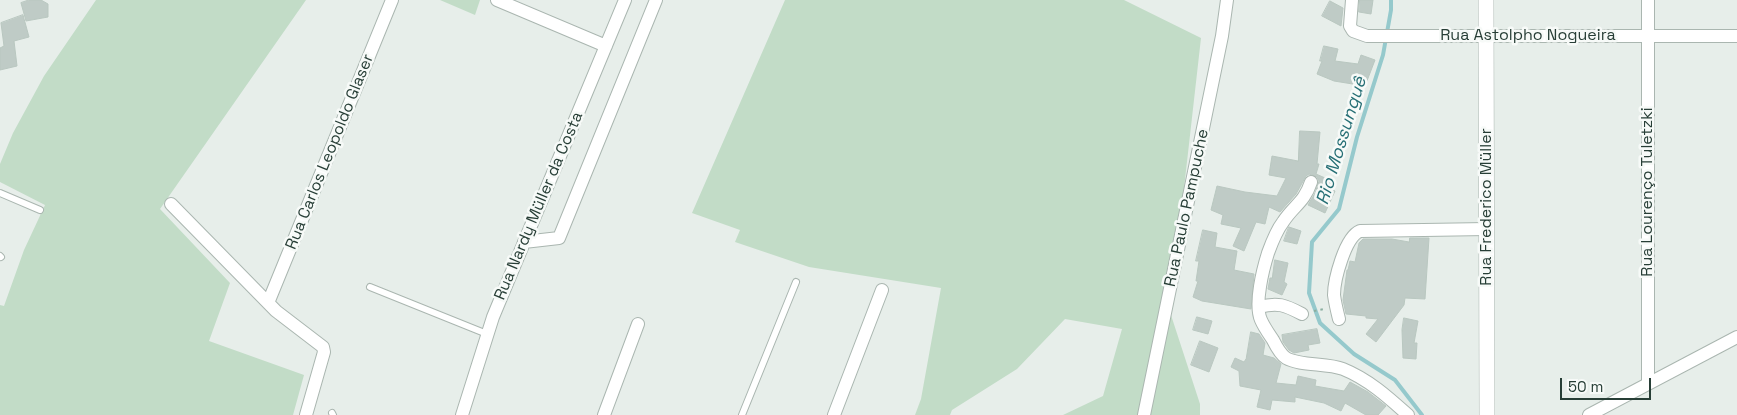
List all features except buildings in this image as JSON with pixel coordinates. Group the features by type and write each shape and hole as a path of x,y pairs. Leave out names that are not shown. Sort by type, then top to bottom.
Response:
{"street":[{"name":"Rua Carlos Leopoldo Glaser","path":"268,303 392,0"},
{"path":"497,0 606,46"},
{"name":"Rua Nardy Müller da Costa","path":"462,415 486,334 625,0"},
{"path":"524,242 559,238 656,0"},
{"name":"Rua Paulo Pampuche","path":"1144,415 1222,36 1227,0"},
{"name":"Rua Astolpho Nogueira","path":"1352,0 1349,21 1353,31 1359,34 1377,36 1737,36"},
{"name":"Rua Frederico Müller","path":"1486,0 1487,415"},
{"name":"Rua Lourenço Tuletzki","path":"1648,0 1648,384"},
{"path":"1311,182 1306,195 1282,222 1274,238 1263,272 1259,307 1260,319 1280,352 1286,358 1294,361 1334,366 1355,374 1384,393 1408,415"},
{"path":"171,204 268,303 323,347 324,352 306,415"},
{"path":"1338,313 1334,294 1340,265 1352,237 1360,231 1487,229"},
{"path":"834,415 882,290"},
{"path":"1259,307 1282,304 1302,314"},
{"path":"604,415 638,324"},
{"path":"1589,415 1737,337"}],"lane":[{"path":"0,194 40,210"},
{"path":"742,415 796,282"},
{"path":"370,287 486,334"}],"path":[{"path":"1302,314 1338,313"}],"green space":[{"path":"96,0 306,0 160,209 230,283 209,341 304,375 293,415 0,415 0,305 4,306 24,250 45,205 0,182 0,164 13,133 44,76"},
{"path":"440,0 480,0 475,15"},
{"path":"785,0 1124,0 1201,38 1170,312 1200,404 1200,415 1063,415 1103,396 1122,329 1065,319 1017,369 952,410 950,415 915,415 921,399 941,288 809,267 735,242 740,230 692,213"}],"waterway":[{"name":"Rio Mossunguê","path":"1391,0 1383,55 1357,137 1339,209 1312,242 1309,293 1320,323 1354,354 1395,380 1422,415"}]}
